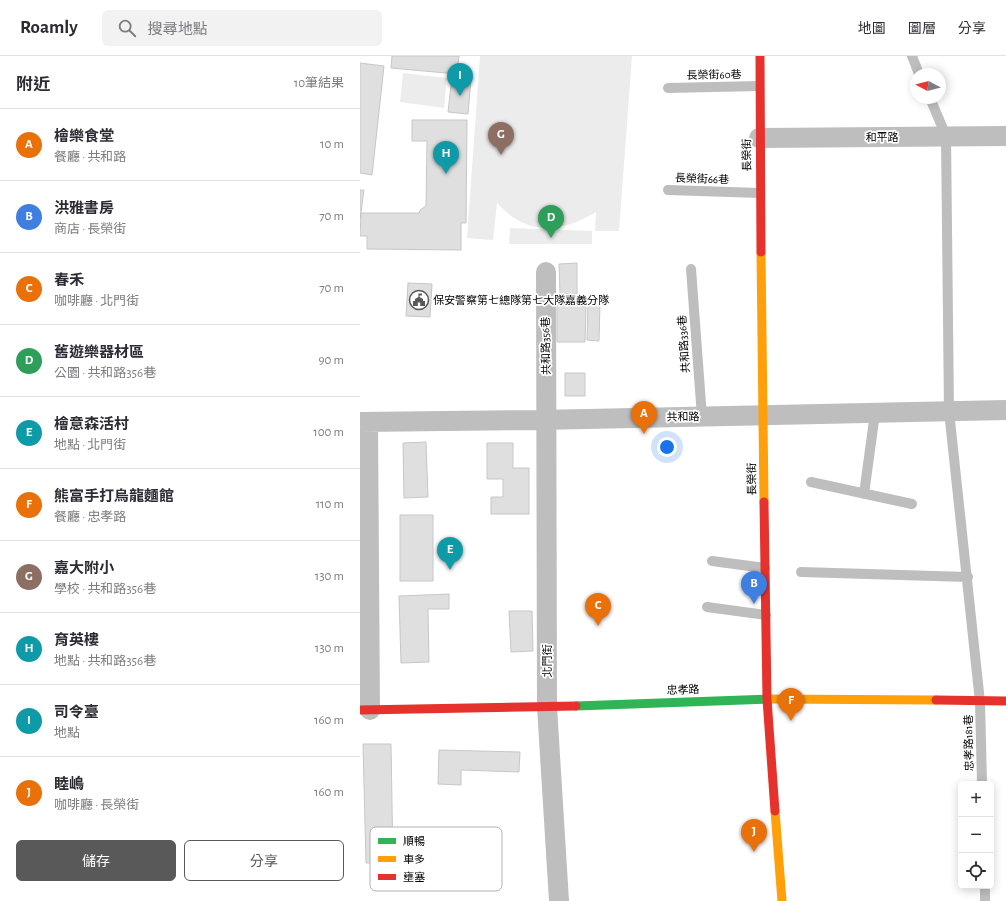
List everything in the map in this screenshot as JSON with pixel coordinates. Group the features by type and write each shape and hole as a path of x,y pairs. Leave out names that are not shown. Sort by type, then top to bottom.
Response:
{"street":[{"name":"長榮街","path":"760,56 759,138 767,699 782,901"},
{"name":"和平路","path":"759,138 1006,136"},
{"name":"共和路356巷","path":"546,272 547,420"},
{"name":"共和路","path":"364,422 547,420 1006,410"},
{"name":"北門街","path":"547,420 547,707 559,901"},
{"path":"364,422 365,710"},
{"name":"忠孝路","path":"365,710 547,707 767,699 980,702 1006,701"}],"lane":[{"path":"912,56 917,68"},
{"name":"長榮街60巷","path":"668,88 759,86"},
{"path":"933,104 946,136"},
{"name":"忠孝路181巷","path":"946,136 949,411 968,578 980,702 982,781"},
{"name":"長榮街66巷","path":"668,190 760,193"},
{"name":"共和路336巷","path":"691,269 702,417"},
{"path":"864,494 875,413"},
{"path":"811,482 912,504"},
{"path":"712,561 765,568"},
{"path":"801,572 968,578"},
{"path":"707,607 766,615"},
{"path":"985,889 985,901"}],"shaded area":[{"path":"480,56 632,56 619,231 595,231 596,212 583,219 557,227 544,228 532,226 520,221 497,203 493,240 467,238"},
{"path":"403,73 447,78 444,108 400,102"},
{"path":"510,228 592,231 592,244 509,244"}],"building":[{"path":"392,56 459,56 457,74 391,68"},
{"path":"360,63 384,66 372,175 360,173"},
{"path":"452,77 471,79 468,114 448,112"},
{"path":"412,120 467,120 466,223 461,223 461,250 367,249 367,236 360,236 361,213 419,213 420,210 426,206 427,141 412,141"},
{"path":"360,190 364,190 360,219"},
{"path":"577,263 577,294 560,294 559,264"},
{"name":"保安警察第七總隊第七大隊嘉義分隊","path":"408,283 432,284 430,317 406,316"},
{"path":"588,303 600,303 599,341 587,340"},
{"path":"557,305 586,306 585,342 557,342"},
{"path":"565,373 585,373 585,396 565,396"},
{"path":"426,442 428,497 404,498 403,443"},
{"path":"487,443 513,443 513,468 529,468 529,514 491,514 491,497 503,497 503,479 487,479"},
{"path":"400,515 433,515 433,581 400,581"},
{"path":"449,594 449,609 428,609 429,662 401,663 399,596"},
{"path":"509,611 532,611 533,651 511,652"},
{"path":"363,744 391,744 392,827 370,827 370,863 366,863"},
{"path":"439,750 520,752 519,772 461,770 461,785 438,784"}],"traffic: fast":[{"path":"576,706 771,699"}],"traffic: slow":[{"path":"761,252 764,502"},
{"path":"771,699 936,700"},
{"path":"775,811 782,901"}],"traffic: jam":[{"path":"760,56 761,252"},
{"path":"764,502 767,699 775,811"},
{"path":"936,700 1006,701"},
{"path":"360,710 576,706"}],"place":[{"name":"司令臺","path":"460,96"},
{"name":"嘉大附小","path":"501,155"},
{"name":"育英樓","path":"446,174"},
{"name":"舊遊樂器材區","path":"551,238"},
{"name":"保安警察第七總隊第七大隊嘉義分隊","path":"419,300"},
{"name":"檜樂食堂","path":"644,434"},
{"name":"檜意森活村","path":"450,570"},
{"name":"洪雅書房","path":"754,604"},
{"name":"春禾","path":"598,626"},
{"name":"熊富手打烏龍麵館","path":"791,721"},
{"name":"睦嶋","path":"754,852"}]}
